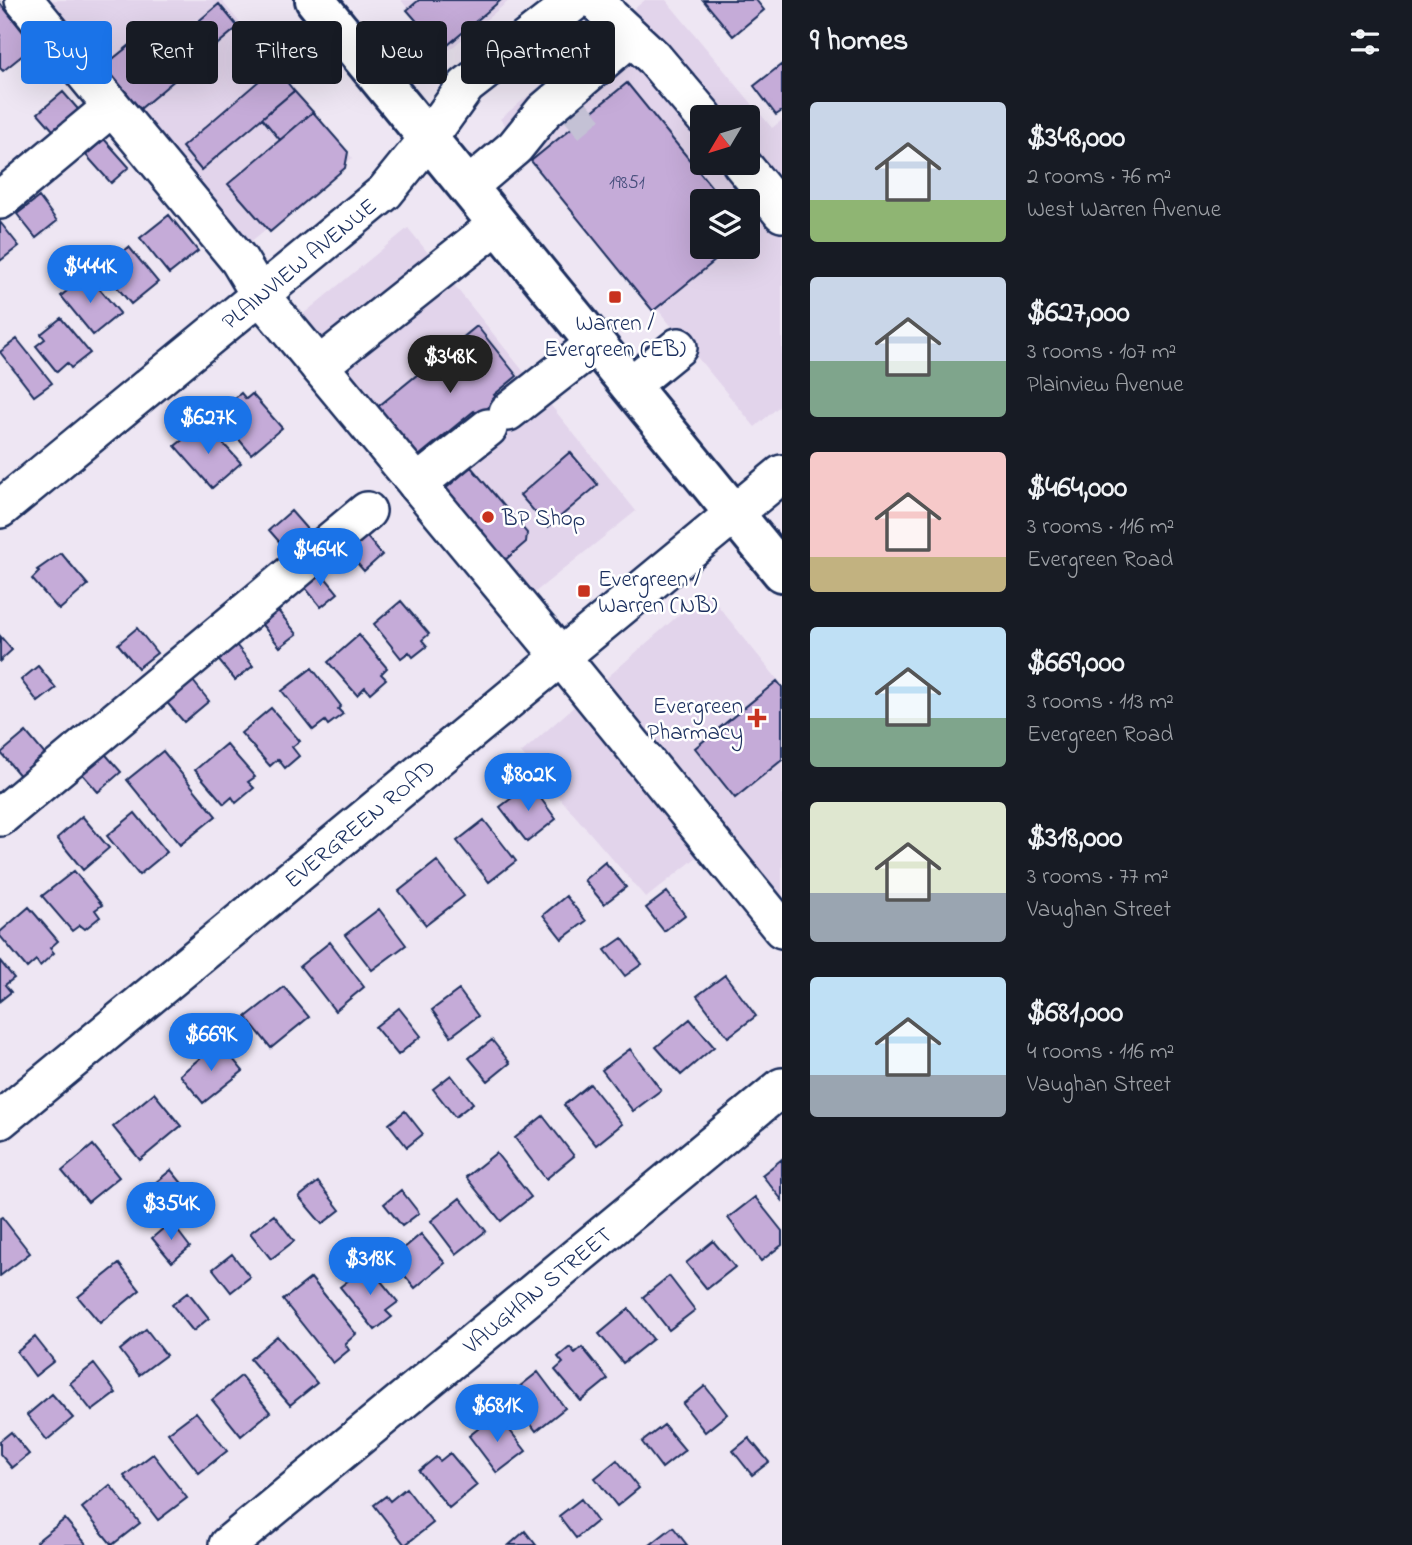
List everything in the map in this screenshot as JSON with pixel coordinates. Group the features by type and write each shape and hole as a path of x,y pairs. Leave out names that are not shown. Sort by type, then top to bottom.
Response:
{"main road":[{"path":"315,0 782,572"}],"street":[{"path":"24,0 239,260 260,295 561,657 782,929"},
{"name":"PLAINVIEW AVENUE","path":"0,509 384,192 428,139 466,86 577,0"},
{"path":"597,0 693,105"},
{"path":"520,139 561,129 629,70 642,47"},
{"path":"468,187 520,139 544,111 642,47"},
{"path":"0,200 112,107"},
{"path":"751,175 782,213"},
{"path":"319,366 498,224"},
{"path":"417,484 595,344"},
{"path":"630,386 678,347"},
{"name":"EVERGREEN ROAD","path":"0,1120 782,474"},
{"path":"0,817 367,510"},
{"name":"VAUGHAN STREET","path":"228,1545 782,1087"}],"shaded area":[{"path":"38,0 221,0 238,21 232,21 232,84 291,84 352,158 243,248 107,84 112,84 112,21 55,21"},
{"path":"401,0 510,0 484,21 461,21 461,40 447,52 447,21 418,21"},
{"path":"645,0 666,0 753,105 690,105 690,175 760,175 760,114 772,128 782,120 782,404 755,427 500,119 543,84 615,84 615,25"},
{"path":"408,228 636,511 524,601 296,320"},
{"path":"706,591 782,685 782,910 722,837 646,898 521,753"}],"building":[{"path":"419,0 501,0 476,21 461,21 461,34 447,46 447,21 417,21 407,10"},
{"path":"703,0 756,0 764,10 733,36"},
{"path":"0,3 21,30 21,56 3,71 0,68"},
{"path":"219,4 233,21 232,32 218,44 218,21 199,21"},
{"path":"126,48 126,84 170,84 140,109 112,76 112,60"},
{"path":"782,64 782,111 776,115 754,86"},
{"path":"627,83 690,160 690,175 702,175 713,189 690,189 690,259 717,259 653,311 531,161"},
{"path":"255,84 288,84 294,91 201,170 182,147"},
{"path":"294,91 313,112 280,140 262,118"},
{"path":"63,92 84,116 59,137 38,113"},
{"path":"584,103 592,112 573,127 566,118"},
{"path":"313,112 348,152 345,168 270,232 228,184"},
{"path":"104,139 129,167 111,183 86,155"},
{"path":"39,197 57,221 36,238 17,214"},
{"path":"169,215 198,251 169,274 140,238"},
{"path":"0,222 19,246 0,261"},
{"path":"129,247 158,282 131,304 102,269"},
{"path":"87,274 120,313 93,335 61,296"},
{"path":"61,318 90,353 71,368 67,363 57,372 36,346 45,339 41,334"},
{"path":"477,326 517,376 494,395 513,418 492,434 474,411 415,459 374,410"},
{"path":"17,339 52,383 34,396 0,352"},
{"path":"241,393 246,399 252,394 282,428 251,454 223,420 233,411 228,404"},
{"path":"210,429 241,463 212,488 175,446 195,430 201,437"},
{"path":"570,452 598,485 548,527 520,495"},
{"path":"471,467 527,533 526,542 497,567 437,496"},
{"path":"291,511 312,535 290,554 269,530"},
{"path":"363,532 382,555 364,571 344,548"},
{"path":"61,553 88,585 59,610 32,579 39,572 37,570"},
{"path":"319,570 338,593 321,607 302,584"},
{"path":"401,601 429,634 422,640 427,646 413,657 409,652 401,658 374,624"},
{"path":"275,607 297,634 280,647 259,621"},
{"path":"137,628 157,653 138,668 118,644"},
{"path":"359,635 387,668 381,674 386,679 370,693 365,687 357,695 328,662"},
{"path":"0,636 12,650 0,661"},
{"path":"233,641 253,666 235,680 215,656"},
{"path":"38,666 56,688 38,702 21,680"},
{"path":"312,668 341,706 338,709 343,714 328,725 325,721 313,730 282,691"},
{"path":"189,676 209,701 184,722 163,698"},
{"name":"Evergreen Pharmacy","path":"777,681 782,687 782,760 735,798 695,748"},
{"path":"271,708 300,741 292,747 299,756 285,768 278,759 270,766 241,733"},
{"path":"26,732 47,757 21,777 1,753"},
{"path":"226,744 255,777 248,782 254,788 236,803 232,797 224,804 195,770"},
{"path":"100,748 121,772 98,792 77,768"},
{"path":"163,751 216,816 180,845 127,780"},
{"path":"530,784 556,819 527,842 500,807"},
{"path":"135,813 167,852 139,875 107,836"},
{"path":"82,816 109,848 83,870 57,838"},
{"path":"484,820 516,861 489,882 457,841"},
{"path":"437,861 464,896 426,925 399,891"},
{"path":"605,862 626,887 604,904 584,880"},
{"path":"74,871 102,905 95,910 100,917 85,929 80,925 72,931 42,896"},
{"path":"667,892 685,915 664,931 646,908"},
{"path":"566,896 586,921 562,939 543,915"},
{"path":"29,907 58,941 50,948 54,953 40,966 36,960 27,968 0,936 0,932"},
{"path":"379,909 406,945 372,970 345,935"},
{"path":"622,938 642,964 625,976 605,950"},
{"path":"330,942 364,987 335,1011 300,966"},
{"path":"0,961 14,978 5,985 11,992 0,1001"},
{"path":"725,975 756,1016 728,1037 697,996"},
{"path":"284,987 309,1017 271,1048 246,1017"},
{"path":"459,990 478,1016 451,1036 432,1010"},
{"path":"399,1008 421,1036 398,1055 375,1027"},
{"path":"690,1019 714,1047 681,1075 656,1047"},
{"path":"492,1040 510,1063 488,1081 469,1058"},
{"path":"219,1042 243,1071 203,1103 180,1075"},
{"path":"630,1049 661,1090 633,1111 602,1070"},
{"path":"451,1075 473,1103 455,1117 433,1089"},
{"path":"590,1084 622,1124 596,1145 564,1105"},
{"path":"154,1093 181,1126 140,1160 113,1127"},
{"path":"405,1111 423,1134 407,1147 389,1124"},
{"path":"543,1116 574,1156 546,1179 515,1138"},
{"path":"93,1145 119,1177 88,1202 62,1171"},
{"path":"496,1153 531,1197 501,1221 466,1177"},
{"path":"782,1159 782,1200 762,1175"},
{"path":"171,1170 200,1205 178,1223 149,1188"},
{"path":"318,1182 340,1210 322,1224 299,1197"},
{"path":"401,1190 419,1213 402,1226 384,1204"},
{"path":"755,1197 782,1231 782,1245 761,1261 728,1218"},
{"path":"460,1198 486,1231 456,1254 431,1221"},
{"path":"274,1215 294,1241 271,1259 250,1233"},
{"path":"2,1217 30,1253 0,1276 0,1218"},
{"path":"171,1222 190,1247 172,1262 152,1238"},
{"path":"421,1234 445,1263 415,1288 391,1259"},
{"path":"713,1241 735,1267 707,1289 686,1263"},
{"path":"232,1254 250,1277 231,1292 213,1269"},
{"path":"119,1264 140,1290 100,1323 78,1297"},
{"path":"368,1265 398,1302 386,1311 392,1317 375,1330 340,1287"},
{"path":"669,1276 695,1310 669,1330 643,1297"},
{"path":"311,1278 356,1334 345,1344 349,1350 333,1363 283,1300"},
{"path":"188,1292 209,1318 193,1331 172,1305"},
{"path":"629,1309 653,1339 623,1363 599,1334"},
{"path":"146,1329 166,1355 139,1375 120,1350"},
{"path":"277,1336 317,1383 290,1405 250,1359"},
{"path":"35,1337 54,1361 35,1376 17,1352"},
{"path":"570,1347 575,1353 582,1347 608,1379 581,1401 555,1370 563,1363 558,1357"},
{"path":"94,1364 116,1393 92,1411 70,1383"},
{"path":"538,1372 565,1408 536,1431 509,1395"},
{"path":"241,1376 270,1412 241,1436 212,1400"},
{"path":"705,1386 727,1414 705,1432 683,1404"},
{"path":"52,1394 73,1418 47,1440 27,1415"},
{"path":"196,1412 227,1451 199,1473 168,1433"},
{"path":"497,1414 526,1451 497,1473 469,1436"},
{"path":"664,1425 685,1450 662,1468 642,1442"},
{"path":"11,1432 29,1454 12,1468 0,1454 0,1441"},
{"path":"749,1438 769,1462 752,1475 733,1451"},
{"path":"450,1453 477,1485 449,1508 419,1471 436,1457 440,1461"},
{"path":"153,1454 187,1498 158,1520 124,1476"},
{"path":"617,1460 639,1488 617,1506 595,1478"},
{"path":"110,1485 140,1523 112,1545 82,1508"},
{"path":"406,1488 433,1523 405,1545 374,1505 386,1496 390,1501"},
{"path":"581,1499 597,1521 576,1538 559,1516"},
{"path":"65,1519 87,1545 38,1545 36,1542"},
{"path":"673,1527 687,1545 650,1545"},
{"path":"525,1531 536,1545 509,1545"}],"tunnel":[{"path":"567,124 589,105"}],"place":[{"name":"Warren / Evergreen (EB)","path":"615,297"},
{"name":"BP Shop","path":"488,517"},
{"name":"Evergreen / Warren (NB)","path":"584,591"},
{"name":"Evergreen Pharmacy","path":"757,718"}]}
